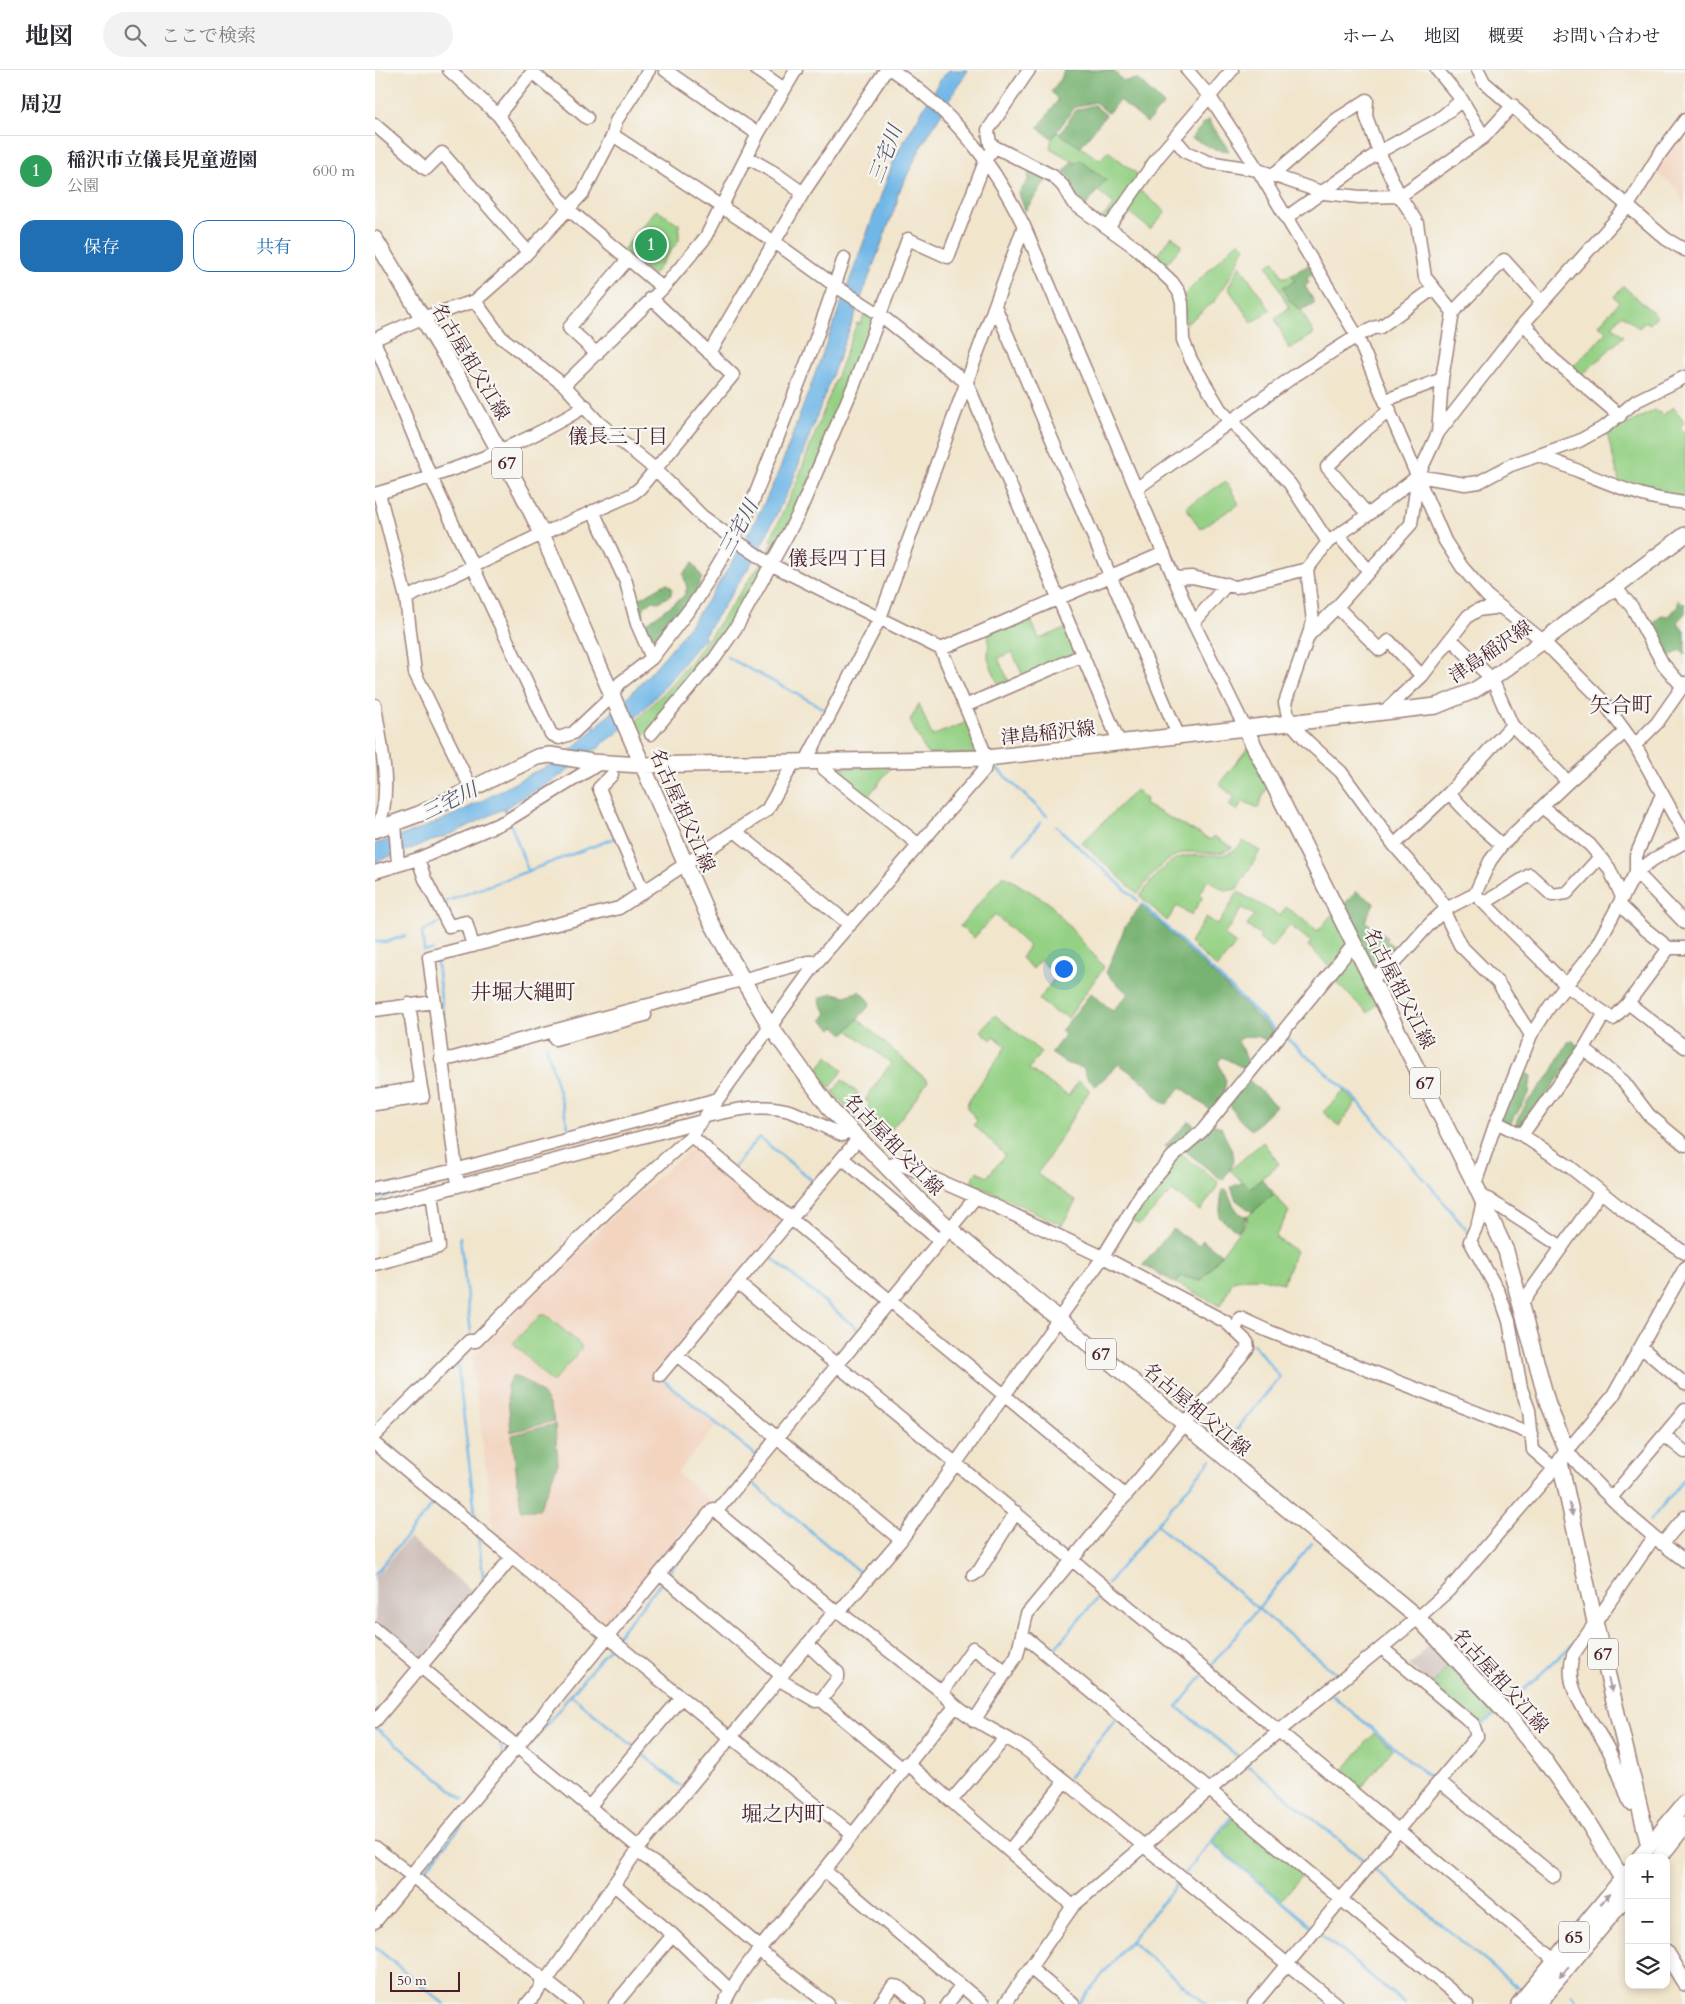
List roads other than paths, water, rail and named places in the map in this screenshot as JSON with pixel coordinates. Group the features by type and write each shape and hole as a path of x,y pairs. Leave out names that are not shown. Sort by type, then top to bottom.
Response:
{"main road":[{"name":"名古屋祖父江線","path":"375,239 501,452 542,534 709,918 770,1026 809,1081 854,1134 888,1170 950,1229 1418,1618 1501,1707 1543,1758 1584,1816 1625,1881"},
{"name":"津島稲沢線","path":"376,829 394,825 537,757 550,755 596,762 641,765 987,758 1246,730 1436,706 1473,691 1492,679 1685,534"},
{"name":"名古屋祖父江線","path":"1246,730 1372,977 1475,1184 1506,1251 1522,1303 1548,1405 1595,1622 1649,1854"},
{"path":"1649,1854 1685,1803"},
{"path":"1649,1854 1685,1825"},
{"name":"65","path":"1519,2004 1555,1960 1625,1886"},
{"name":"65","path":"1537,2004 1625,1887"},
{"path":"1670,1959 1685,1983"}],"street":[{"path":"449,70 499,115 568,209 663,288"},
{"path":"375,338 422,318 475,301 528,252 583,193 613,135 616,121 649,70"},
{"path":"665,70 758,134"},
{"path":"757,70 784,89"},
{"path":"564,385 663,288 706,237 758,134 796,70"},
{"path":"709,352 803,193 886,70"},
{"path":"892,70 923,92 949,116 986,160 1006,189 1024,226 1192,620 1246,730"},
{"path":"1029,70 988,130 990,144 1053,176 1063,186 1073,204 1108,228 1156,266 1179,292 1182,302 1183,340 1191,360 1230,422 1290,484 1333,538 1369,572"},
{"path":"1187,70 1210,97 1258,170 1357,336 1445,541 1462,567 1487,596 1542,640 1603,701 1635,746 1685,835"},
{"path":"1108,228 1157,158 1232,70"},
{"path":"1437,70 1462,100 1484,137"},
{"path":"1478,70 1484,82 1513,105 1666,240 1684,250"},
{"path":"499,115 533,71 587,118"},
{"path":"1273,175 1337,119 1367,100 1366,116 1379,152 1400,196 1417,223 1422,267 1433,289 1453,312"},
{"path":"1287,217 1325,193 1379,152 1439,119 1462,100"},
{"path":"1174,138 1186,152 1208,162 1258,170 1325,193 1360,197 1400,196 1484,137 1513,105"},
{"path":"1309,635 1337,607 1411,524 1418,476 1438,433 1524,323 1627,206 1659,155 1685,120"},
{"path":"375,125 426,169 442,153 528,252"},
{"path":"613,135 875,311 967,383 1120,744"},
{"path":"651,734 715,658 737,626 768,562 798,515 826,453 875,311 908,239 948,257 986,160 995,147"},
{"path":"747,157 775,173 803,193"},
{"path":"456,1177 429,957 619,908 767,810 800,761 880,618 1024,226"},
{"path":"375,343 430,475 551,734 559,738 573,733 652,658 698,598 749,511 836,286 844,258"},
{"path":"597,354 569,328 628,259"},
{"path":"1438,433 1442,378 1453,312 1504,260 1542,302"},
{"path":"1136,489 1294,376 1357,336 1376,327 1379,328 1433,289"},
{"path":"406,598 542,534 631,496 656,470 733,375 651,298"},
{"path":"375,1435 469,1341 476,1341 607,1211 691,1136 817,962 984,770 987,758 941,649 768,562 702,516 656,470 599,422 586,406 564,385 501,337 475,301"},
{"path":"995,306 1179,737"},
{"path":"1524,323 1552,358 1620,416"},
{"path":"1174,578 1192,576 1236,587 1307,570 1333,538 1368,515 1418,476 1465,484 1479,482 1511,465 1579,441 1620,416 1636,401 1685,377"},
{"path":"1368,515 1327,467 1388,405 1442,378"},
{"path":"471,788 415,673 406,598 377,494 501,452 546,431 586,406"},
{"path":"1540,456 1578,468 1603,481 1644,495 1685,503"},
{"path":"593,511 626,582 637,624 652,658"},
{"path":"941,649 1164,553"},
{"path":"1307,570 1313,622 1285,703 1288,716 1307,742 1341,772 1395,845 1447,909 1446,916 1460,945 1498,983 1531,1035"},
{"path":"1192,620 1198,618 1227,584"},
{"path":"1615,587 1632,607 1663,664 1684,684 1657,723 1635,746"},
{"path":"1337,607 1380,650 1389,641 1421,676"},
{"path":"1383,713 1421,676 1467,616 1478,610 1500,607"},
{"path":"1451,639 1492,679 1512,725 1568,782"},
{"path":"965,706 1083,655"},
{"path":"375,704 385,781 383,816 376,829"},
{"path":"1395,845 1449,793 1512,725"},
{"path":"1479,898 1490,861 1502,846 1542,806 1625,732"},
{"path":"823,761 824,769 919,844"},
{"path":"375,872 398,862 418,859 506,820 596,762"},
{"path":"612,775 599,788 643,891"},
{"path":"1449,793 1502,846"},
{"path":"1662,794 1636,856 1636,872 1685,923"},
{"path":"1542,806 1578,834 1600,857 1609,868 1621,901 1645,929 1669,948 1685,948"},
{"path":"394,825 398,862"},
{"path":"735,830 850,925"},
{"path":"1475,1184 1496,1122 1531,1035 1550,1006 1596,947 1636,872 1654,858 1685,842"},
{"path":"1372,977 1384,972 1395,963 1447,909 1479,898 1530,875 1553,895 1567,893 1600,857"},
{"path":"418,859 425,879 449,926 466,922 473,946"},
{"path":"1479,898 1567,986 1613,1019 1628,1003 1669,948"},
{"path":"527,2004 541,1987 541,1982 638,1850 807,1644 901,1540 1103,1257 1143,1191 1173,1156 1202,1130 1355,943"},
{"path":"442,1064 453,1058 643,1006 808,962 817,962"},
{"path":"375,1010 434,1002"},
{"path":"1628,1003 1685,1047"},
{"path":"375,1104 423,1097 409,1004"},
{"path":"1522,1135 1584,1049 1605,1013"},
{"path":"1584,1049 1624,1082 1649,1115 1685,1145"},
{"path":"375,1094 421,1088"},
{"path":"375,1208 432,1192 456,1177 718,1099"},
{"path":"375,1188 456,1177 755,1107 779,1109 795,1113 841,1136 854,1134"},
{"path":"1496,1122 1522,1135 1570,1167 1685,1253"},
{"path":"661,1375 840,1160 854,1134"},
{"path":"691,1136 1126,1496"},
{"path":"840,1160 847,1162 940,1241"},
{"path":"888,1170 896,1162 976,1197 1103,1257 1226,1322 1247,1342 1248,1348 1186,1425 1027,1614 1017,1656 974,1721"},
{"path":"375,1264 439,1247 432,1192"},
{"path":"1522,1303 1601,1192"},
{"path":"716,1512 976,1197"},
{"path":"1561,1247 1502,1206 1488,1199 1483,1202 1478,1223 1470,1241 1499,1293 1509,1321 1521,1388 1529,1410 1533,1450 1561,1461 1611,1498 1658,1541 1685,1561"},
{"path":"1005,2004 1073,1906 1279,1731 1382,1648 1448,1591 1561,1461 1613,1396 1682,1283 1685,1268"},
{"path":"737,1283 957,1463 1555,1960"},
{"path":"1235,1330 1240,1318 1531,1434"},
{"path":"1642,1348 1685,1384"},
{"path":"677,1355 901,1540"},
{"path":"1611,1498 1685,1410"},
{"path":"1664,1435 1685,1452"},
{"path":"375,1444 681,1698 852,1834"},
{"path":"375,1922 713,1509 837,1611 942,1692 955,1707 974,1721 1025,1749 1145,1845 1336,2004"},
{"path":"973,1575 979,1570 1015,1512"},
{"path":"1638,1802 1630,1804 1609,1752 1575,1692 1570,1678 1569,1665 1573,1655 1595,1622 1658,1541 1685,1516"},
{"path":"375,1721 512,1557"},
{"path":"660,1574 780,1677 810,1698 821,1700 951,1801 1073,1906"},
{"path":"375,1630 589,1807 638,1850 682,1881 760,1950 828,2004"},
{"path":"1023,1636 1467,2004"},
{"path":"807,1644 838,1673 838,1678 821,1700"},
{"path":"942,1692 973,1648 1007,1672"},
{"path":"1254,2004 1477,1736 1473,1724 1382,1648"},
{"path":"589,1807 681,1698"},
{"path":"723,2004 730,1990 760,1950 825,1870 905,1766 955,1707"},
{"path":"951,1801 1005,1738"},
{"path":"1009,1850 1065,1781"},
{"path":"1439,1781 1554,1876"},
{"path":"375,1847 575,2004"},
{"path":"825,1870 983,2004"},
{"path":"614,1885 673,1935 730,1990"},
{"path":"615,2004 673,1935"},
{"path":"1030,1968 1073,2004"},
{"path":"880,2004 893,1986 899,1987 919,2004"},
{"path":"947,2004 962,1986"}],"water":[{"path":"949,70 968,70 922,145 897,196 897,202 791,485 755,558 703,637 706,639 703,642 701,641 655,698 629,724 600,745 601,747 589,752 562,775 505,808 505,813 503,809 456,832 375,862 375,844 396,838 457,813 543,769 566,754 653,670 703,607 746,538 781,466 896,155 943,75 945,76"}],"waterway":[{"path":"636,306 653,289 652,286"},
{"path":"787,561 796,570"},
{"path":"727,657 827,710"},
{"path":"994,766 1047,816"},
{"path":"1014,854 1041,822"},
{"path":"442,903 528,871 511,825"},
{"path":"1056,826 1138,901"},
{"path":"528,871 615,838"},
{"path":"1142,904 1277,1032"},
{"path":"432,950 424,951 422,932 440,922"},
{"path":"375,942 386,942 405,936"},
{"path":"437,963 444,1025"},
{"path":"1284,1036 1355,1098 1425,1180"},
{"path":"546,1045 570,1133"},
{"path":"735,1166 759,1137 815,1183"},
{"path":"461,1177 474,1174"},
{"path":"375,1199 453,1179"},
{"path":"1428,1183 1468,1232"},
{"path":"460,1237 471,1333"},
{"path":"768,1255 860,1331"},
{"path":"1227,1441 1280,1377 1253,1344"},
{"path":"457,1360 476,1521"},
{"path":"663,1380 757,1456"},
{"path":"1108,1583 1211,1460"},
{"path":"1650,1521 1685,1478"},
{"path":"749,1480 863,1575"},
{"path":"375,1574 436,1501"},
{"path":"669,1572 710,1523"},
{"path":"1157,1525 1338,1675"},
{"path":"478,1535 484,1584"},
{"path":"1209,1668 1312,1543"},
{"path":"618,1635 660,1584"},
{"path":"1051,1653 1103,1591"},
{"path":"1512,1701 1574,1643"},
{"path":"530,1745 609,1648"},
{"path":"1203,1675 1177,1707 1240,1758"},
{"path":"571,1695 634,1747"},
{"path":"1332,1695 1434,1781"},
{"path":"1479,1727 1494,1716"},
{"path":"1069,1777 1116,1719"},
{"path":"375,1727 463,1799"},
{"path":"500,1739 502,1752"},
{"path":"641,1753 682,1787"},
{"path":"1247,1765 1366,1862"},
{"path":"422,1873 509,1768"},
{"path":"1185,1873 1232,1816 1231,1814"},
{"path":"1211,1842 1312,1927"},
{"path":"1373,1868 1518,1988"},
{"path":"1079,2003 1180,1881"},
{"path":"1319,1933 1405,2004"},
{"path":"1130,1941 1206,2004"},
{"path":"375,1947 444,2004"},
{"path":"1572,1995 1579,2004"}],"place":[{"name":"稲沢市立儀長児童遊園","path":"651,245"}],"district":[{"name":"儀長三丁目","path":"618,436"},
{"name":"儀長四丁目","path":"838,558"},
{"name":"矢合町","path":"1621,705"},
{"name":"井堀大縄町","path":"523,992"},
{"name":"堀之内町","path":"783,1814"}],"water label":[{"name":"三宅川","path":"885,154"},
{"name":"三宅川","path":"738,528"},
{"name":"三宅川","path":"449,801"}]}
